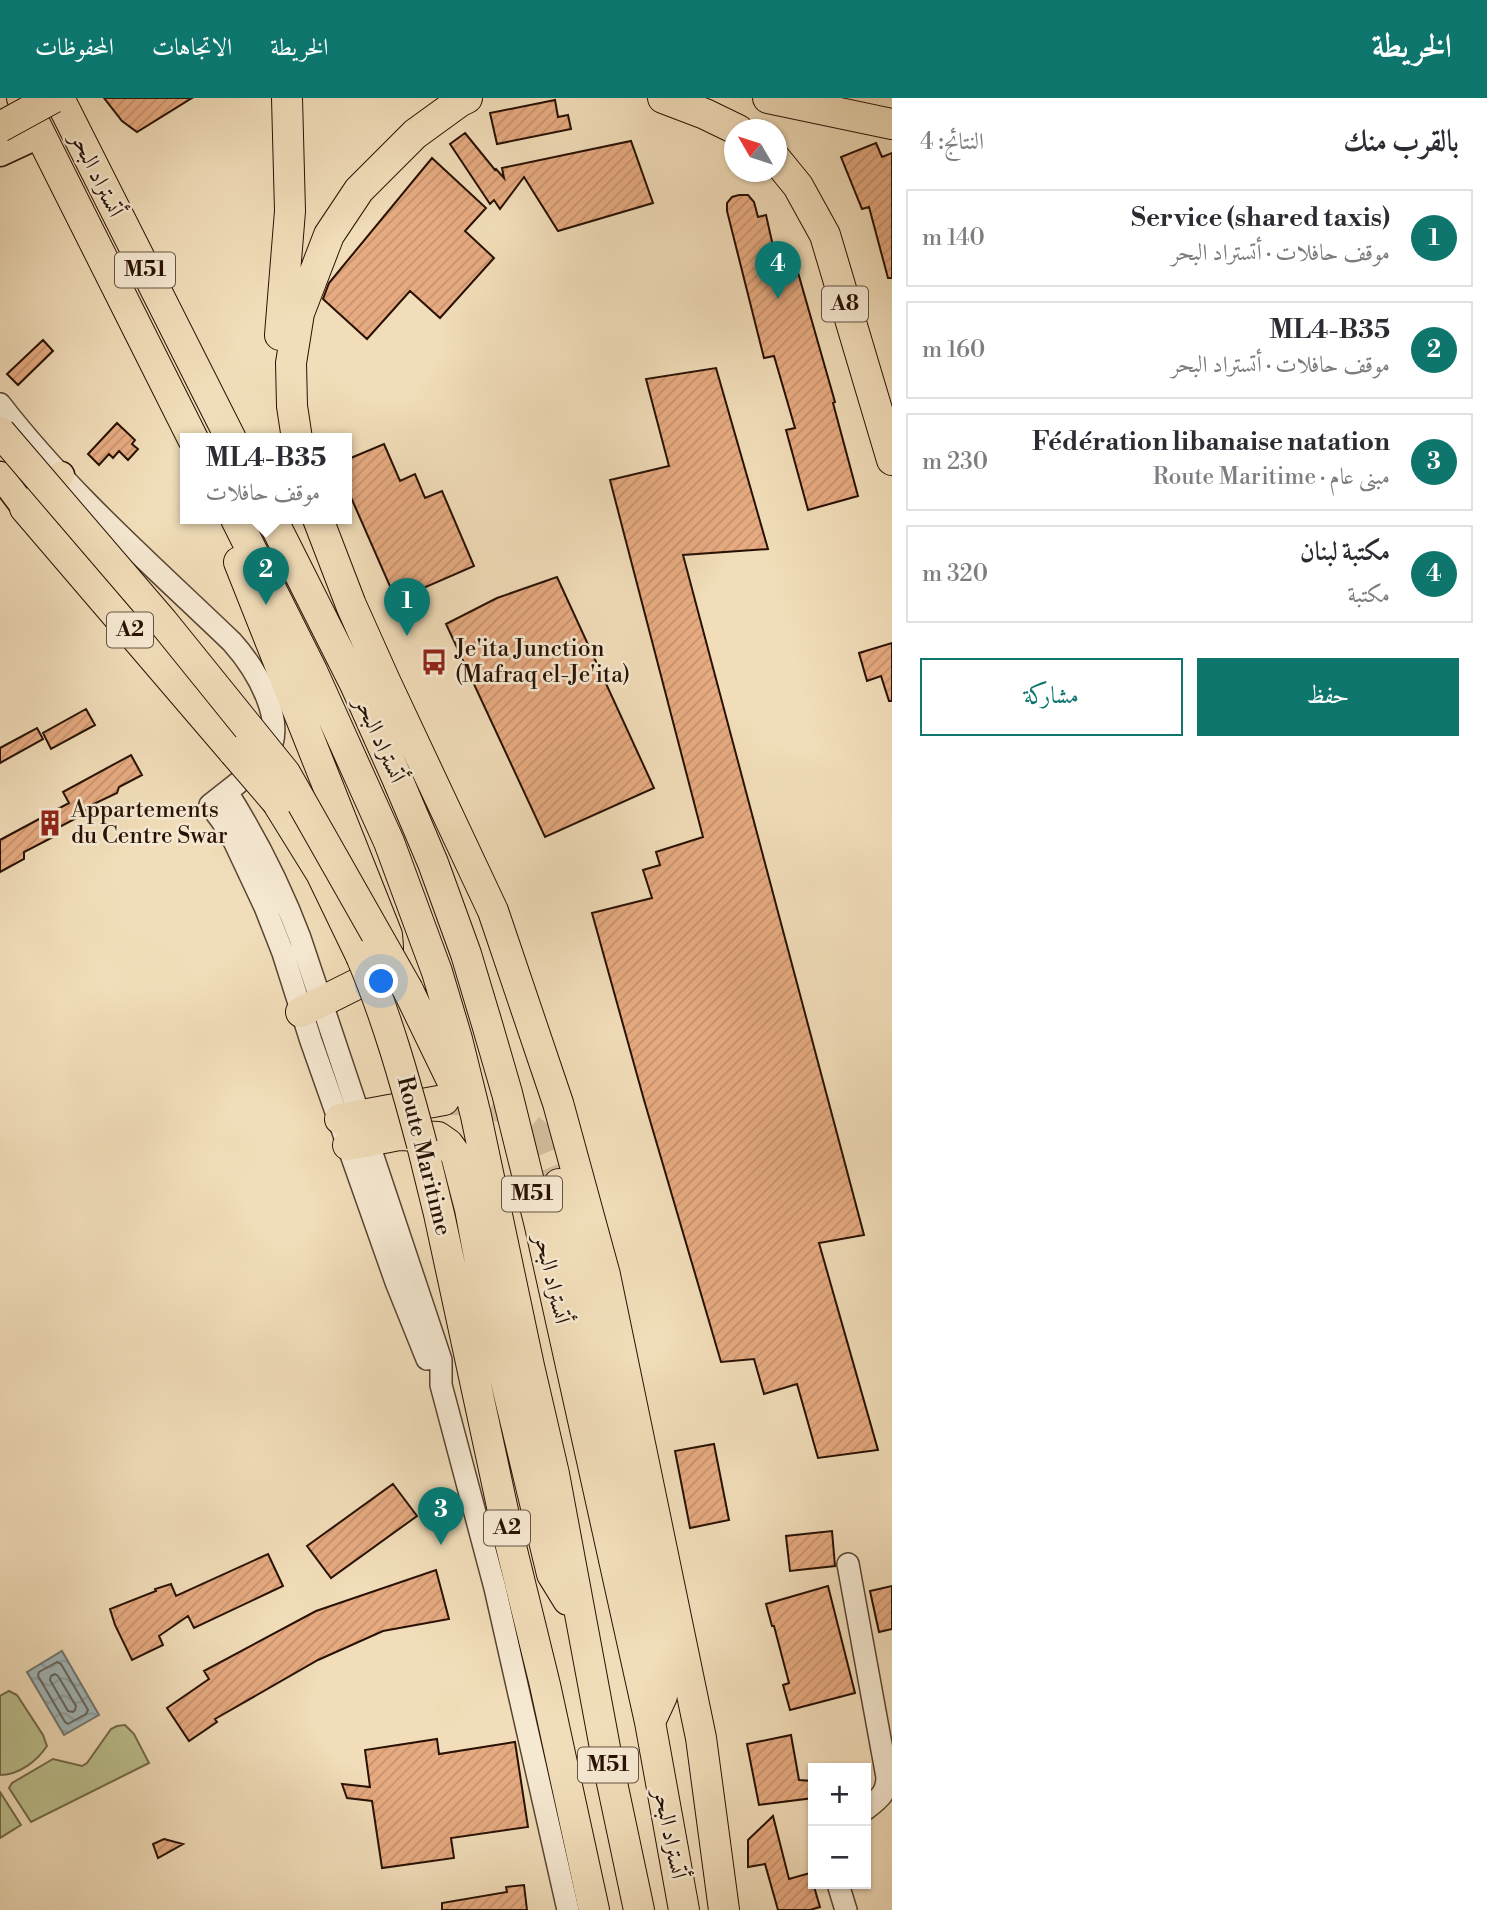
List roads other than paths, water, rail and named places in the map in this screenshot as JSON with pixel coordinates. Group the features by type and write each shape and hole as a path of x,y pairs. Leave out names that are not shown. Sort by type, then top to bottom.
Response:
{"highway":[{"name":"أتستراد البحر","path":"22,98 190,433"},
{"path":"0,127 53,98"},
{"name":"أتستراد البحر","path":"59,98 228,433"},
{"path":"287,98 290,211 278,367 281,409 288,433"},
{"path":"296,433 292,406 291,363 299,313 329,235 359,190 415,134 467,98"},
{"path":"663,98 724,123"},
{"path":"768,98 891,123"},
{"name":"A8","path":"787,172 798,186 825,235 892,460"},
{"path":"825,235 847,274 878,365 892,380"},
{"path":"0,432 163,622 285,773 408,990 458,1093 477,1116"},
{"name":"Route Maritime","path":"25,508 277,802 321,873 376,992 401,1065 439,1214 508,1534 545,1685 594,1910"},
{"path":"224,524 387,935 389,951 386,964 377,974 311,1007"},
{"name":"أتستراد البحر","path":"238,524 312,671 389,842 437,972 457,1039 477,1116 554,1474 608,1764 639,1910"},
{"name":"أتستراد البحر","path":"275,524 355,684 397,778 433,863 488,1024 540,1226 650,1722 684,1910"},
{"path":"314,524 326,580 355,684"},
{"path":"320,524 351,605 493,911 558,1103 605,1275 701,1738 724,1910"},
{"path":"354,1130 444,1100"},
{"path":"354,1130 438,1137 448,1144 456,1156 470,1209 490,1315 552,1574 561,1592 582,1620"},
{"path":"559,1184 640,1551 664,1680 662,1696 650,1722"}],"main road":[{"path":"0,153 41,134"},
{"name":"A2","path":"0,475 25,508"},
{"path":"25,508 61,475"}],"street":[{"path":"0,404 96,512 242,653 259,682 272,714 272,746 260,764 210,805 234,841 283,953 343,1072 354,1130 396,1282 429,1366 441,1385 495,1588 568,1910"},
{"path":"228,792 287,904 311,1007"},
{"path":"848,1564 887,1777 883,1796 871,1805"},
{"path":"840,1889 846,1910"}],"water":[{"path":"62,1651 99,1715 64,1735 27,1672"}],"tunnel":[{"path":"448,1100 479,1100 506,1109 536,1134 559,1184"}],"place":[{"name":"مكتبة لبنان","path":"778,299"},
{"name":"ML4-B35","path":"266,605"},
{"name":"Service (shared taxis)","path":"407,636"},
{"name":"Je'ita Junction (Mafraq el-Je'ita)","path":"434,662"},
{"name":"Appartements du Centre Swar","path":"50,823"},
{"name":"Fédération libanaise natation","path":"441,1545"}]}
